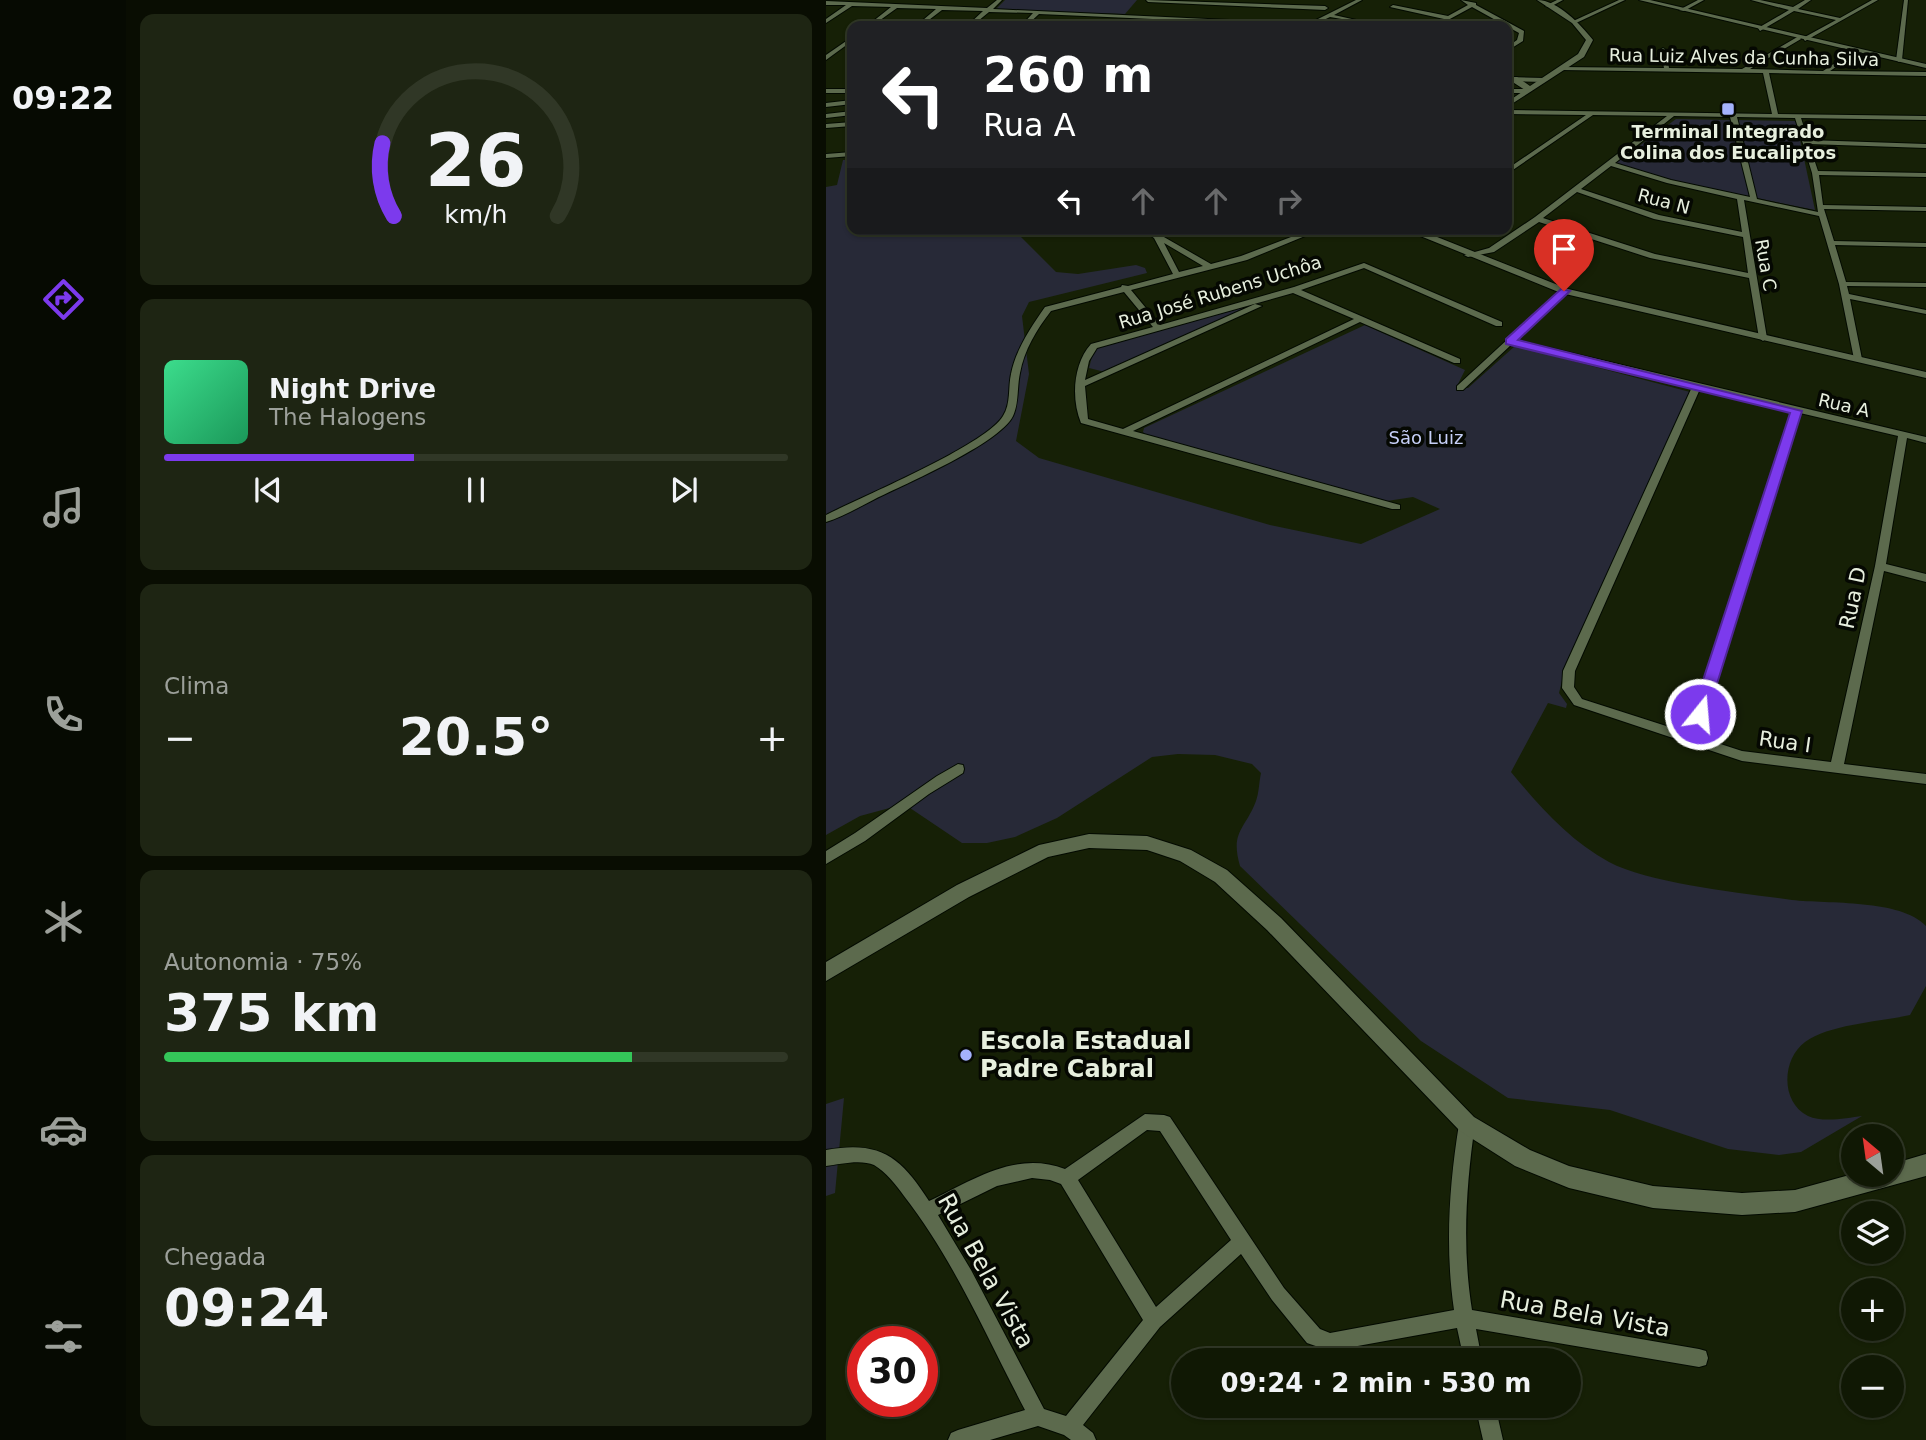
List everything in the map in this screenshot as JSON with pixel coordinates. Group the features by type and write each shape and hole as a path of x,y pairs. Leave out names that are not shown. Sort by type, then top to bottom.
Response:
{"street":[{"path":"975,21 1000,0"},
{"path":"1129,21 1148,0 1325,8"},
{"path":"1317,21 1360,0"},
{"path":"1463,0 1505,21"},
{"path":"1512,101 1581,55 1590,40 1574,22 1540,0"},
{"path":"1548,6 1562,0"},
{"path":"1574,22 1623,0"},
{"path":"1642,0 1926,66"},
{"path":"1682,10 1702,0"},
{"path":"1753,0 1838,19"},
{"path":"1760,29 1809,0"},
{"path":"1740,72 1876,0"},
{"path":"1899,60 1906,0"},
{"path":"826,3 1246,21"},
{"path":"826,21 851,4"},
{"path":"1443,21 1474,4"},
{"path":"876,21 896,6"},
{"path":"1392,7 1448,18"},
{"path":"924,21 941,8"},
{"path":"1028,21 1038,12"},
{"path":"1078,20 1083,15"},
{"path":"1329,15 1357,21"},
{"path":"1512,25 1522,32 1523,37 1512,45"},
{"path":"826,58 847,43"},
{"path":"1664,50 1667,71"},
{"path":"1822,73 1856,51"},
{"name":"Rua Luiz Alves da Cunha Silva","path":"1562,68 1926,74"},
{"path":"1766,72 1775,115"},
{"path":"1512,79 1544,80"},
{"path":"1512,80 1528,90"},
{"path":"1512,91 1528,90"},
{"path":"826,91 847,91"},
{"path":"826,105 847,103"},
{"path":"1512,112 1926,118"},
{"path":"826,116 847,114"},
{"path":"1512,169 1591,114"},
{"path":"1468,255 1491,250 1538,219 1672,115"},
{"path":"1733,115 1754,201"},
{"path":"1797,116 1815,173 1822,211 1843,284 1858,359"},
{"path":"826,126 847,124"},
{"path":"1806,142 1926,146"},
{"path":"826,156 847,154"},
{"path":"1609,163 1740,198 1822,211 1926,209"},
{"path":"1815,173 1926,176"},
{"name":"Rua N","path":"1576,190 1657,217 1745,235"},
{"name":"Rua C","path":"1740,198 1763,338"},
{"path":"1538,219 1653,256 1751,276"},
{"path":"1153,235 1210,267"},
{"path":"826,519 942,461 1000,427 1012,404 1016,370 1048,309 1273,249 1305,235"},
{"path":"1429,235 1486,263 1564,291 1926,375"},
{"path":"1157,238 1177,275"},
{"path":"1832,243 1926,245"},
{"path":"1486,263 1491,250"},
{"name":"Rua José Rubens Uchôa","path":"1094,346 1297,289 1364,265 1396,276 1499,324"},
{"path":"1843,284 1926,285"},
{"path":"1125,287 1157,327"},
{"path":"1083,384 1297,289 1457,361"},
{"path":"1461,388 1564,291"},
{"path":"1845,296 1926,312"},
{"path":"1122,433 1362,318"},
{"name":"Rua A","path":"1510,341 1926,440"},
{"path":"1094,346 1084,358 1080,409 1084,421 1396,507"},
{"name":"Rua I","path":"1696,387 1569,671 1568,688 1571,696 1595,709 1742,756 1926,779"},
{"path":"1692,740 1796,411"},
{"name":"Rua D","path":"1836,769 1880,566 1903,435"},
{"path":"1880,566 1926,578"},
{"path":"826,858 850,845 925,787 958,769"},
{"path":"826,972 963,891 1045,850 1089,841 1147,843 1185,855 1221,876 1274,924 1467,1124 1523,1158 1569,1177 1653,1197 1742,1204 1794,1201 1926,1165"},
{"path":"1067,1178 1145,1122 1164,1124 1278,1294 1314,1336 1330,1342 1463,1318"},
{"path":"1467,1124 1456,1186 1456,1230 1463,1318 1471,1348"},
{"name":"Rua Bela Vista","path":"826,1158 847,1154 878,1158 905,1179 928,1210 1038,1416"},
{"path":"928,1210 1006,1174 1033,1168 1050,1168 1067,1178 1154,1321"},
{"path":"1070,1427 1154,1321 1242,1242"},
{"name":"Rua Bela Vista","path":"1463,1318 1699,1359"},
{"path":"958,1440 1038,1416 1070,1427 1087,1440"},
{"path":"1488,1418 1493,1440"}],"green space":[{"path":"1005,0 1137,0 1125,14 995,10"},
{"path":"1676,119 1796,121 1815,210 1668,180 1616,163"},
{"name":"São Luiz","path":"843,160 847,160 847,235 1019,235 1056,272 1078,274 1136,265 1145,268 1147,273 1029,302 1022,316 1029,374 1016,441 1039,458 1270,525 1361,544 1440,509 1413,497 1387,501 1149,438 1143,432 1144,428 1365,325 1465,370 1458,384 1461,388 1468,388 1515,346 1690,392 1562,681 1559,693 1567,704 1566,708 1548,703 1511,772 1544,810 1581,844 1627,870 1672,882 1724,891 1792,900 1882,907 1915,917 1926,926 1926,986 1910,1015 1855,1024 1815,1036 1797,1049 1788,1069 1787,1080 1792,1101 1808,1116 1835,1119 1862,1116 1848,1124 1841,1124 1841,1128 1801,1152 1779,1155 1728,1149 1610,1110 1508,1098 1421,1041 1240,866 1237,854 1238,838 1256,801 1261,773 1252,764 1215,755 1178,754 1152,757 1057,818 1015,837 987,843 962,843 910,808 897,806 860,816 826,835 826,187 837,185"},
{"path":"1263,302 1105,372 1089,368 1094,349"},
{"path":"844,1098 835,1193 826,1196 826,1104"}],"place":[{"name":"Terminal Integrado Colina dos Eucaliptos","path":"1728,109"},
{"name":"Escola Estadual Padre Cabral","path":"966,1055"}],"route":[{"path":"1564,291 1510,341 1796,411 1700,714"}]}
